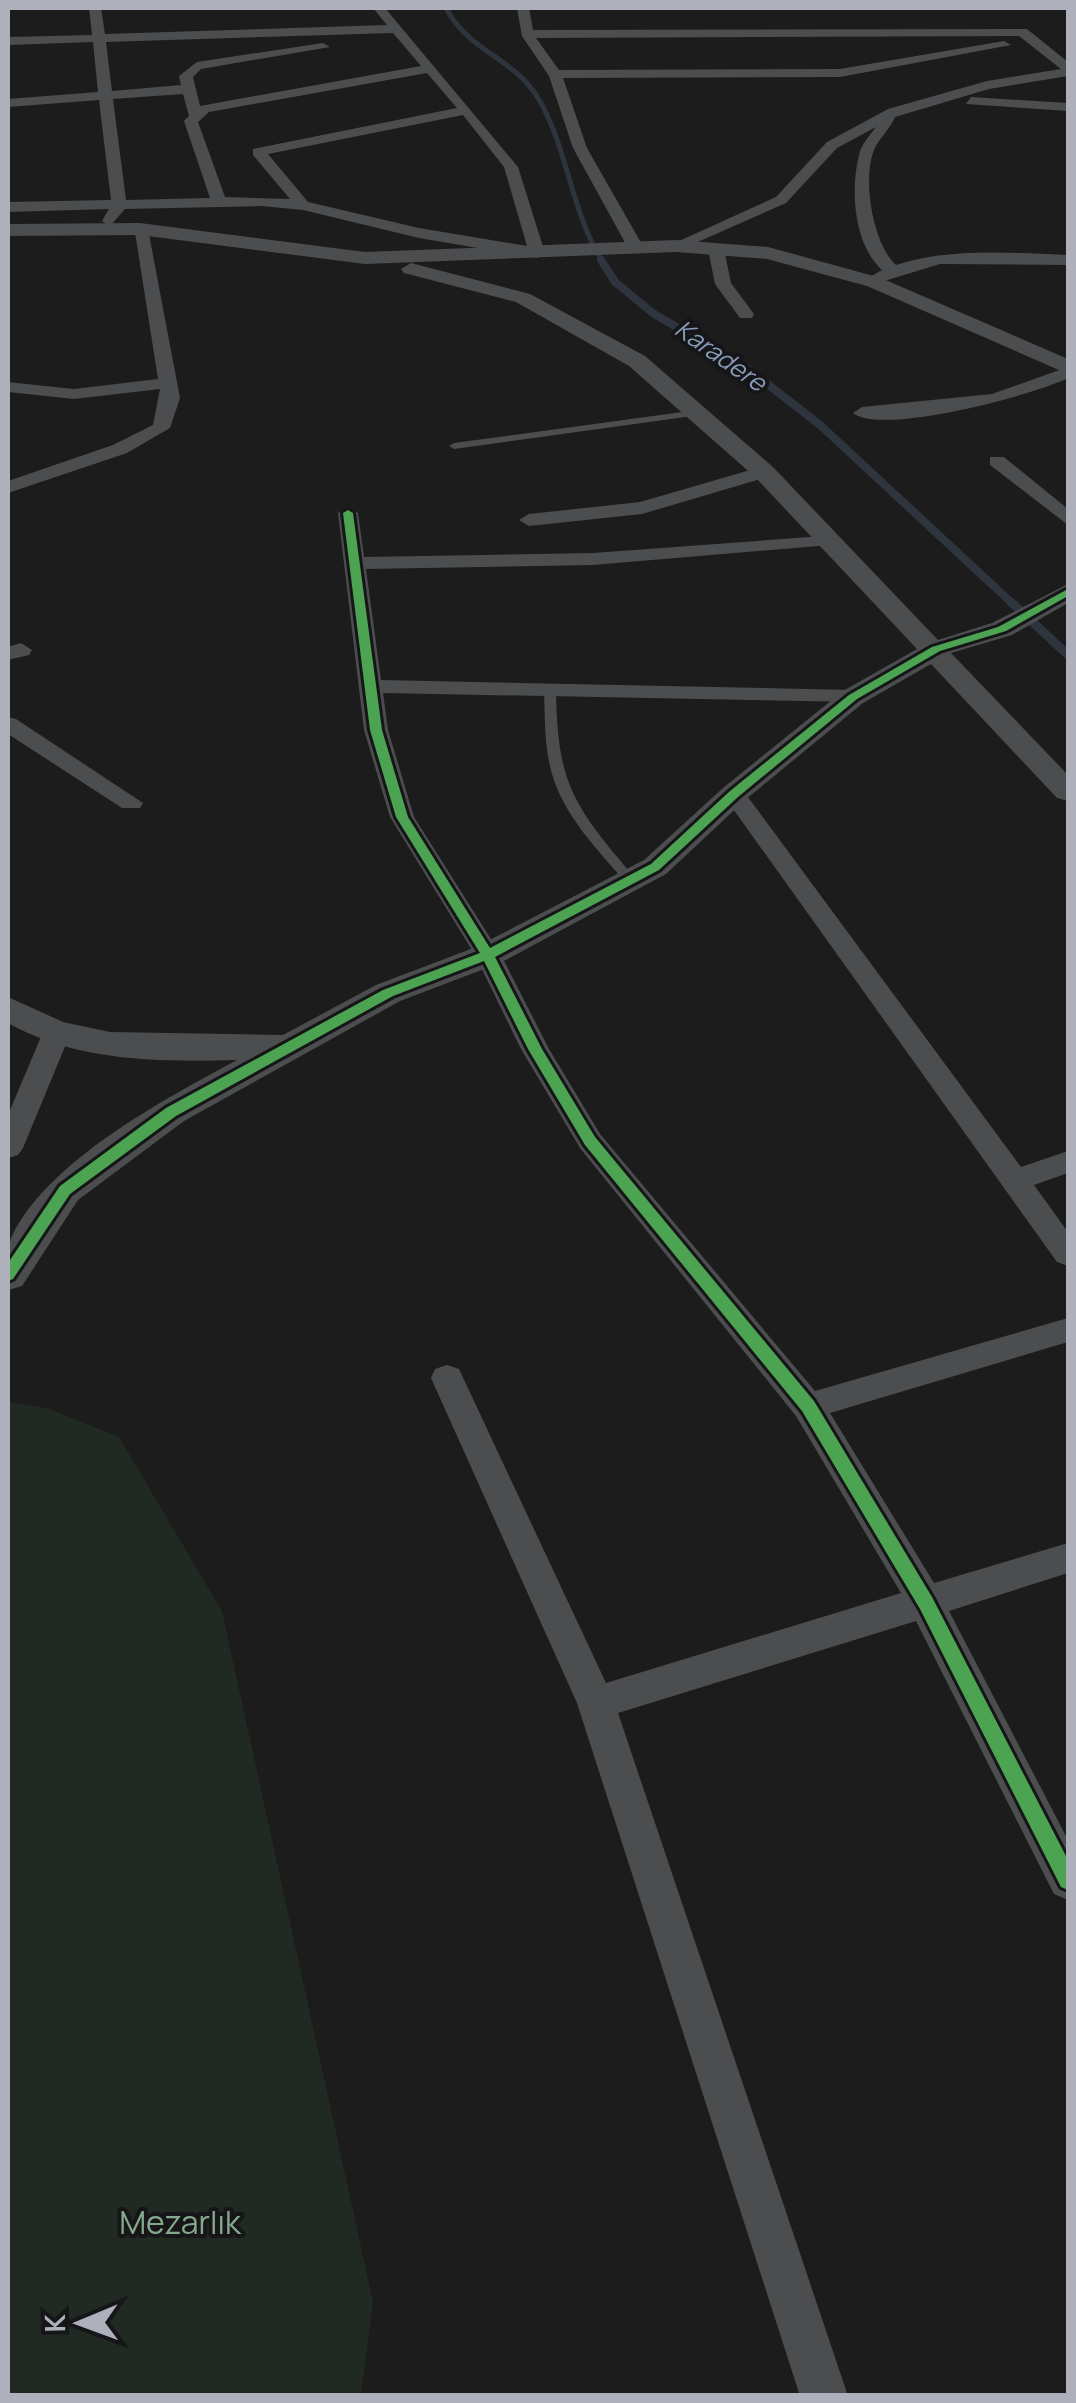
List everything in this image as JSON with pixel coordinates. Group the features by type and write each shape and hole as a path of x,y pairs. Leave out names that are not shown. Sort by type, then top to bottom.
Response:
{"street":[{"path":"96,8 119,205 105,229"},
{"path":"379,8 433,68 510,167 546,253"},
{"path":"523,8 528,34 554,74 580,148 627,248"},
{"path":"528,34 646,27 869,25 1024,30 1066,71"},
{"path":"8,41 396,29"},
{"path":"195,114 186,76 197,66 345,43 378,30"},
{"path":"554,74 840,73 1024,30"},
{"path":"219,202 194,142 191,121 195,114 205,109 433,68"},
{"path":"928,103 987,85 1066,71"},
{"path":"1062,107 1049,87 1066,71"},
{"path":"840,73 855,82"},
{"path":"8,103 189,89"},
{"path":"676,246 781,200 832,145 894,108 982,100 1062,107"},
{"path":"882,276 867,232 866,152 894,108"},
{"path":"304,204 258,152 466,110"},
{"path":"8,207 304,204 420,234 546,253"},
{"path":"8,487 120,449 161,428 171,398 140,229"},
{"path":"8,230 140,229 365,258 523,298 637,361 764,472 1068,792"},
{"path":"365,258 676,246 768,253 882,276 1068,370"},
{"path":"716,249 723,284 746,314"},
{"path":"882,276 963,260 1068,260"},
{"path":"862,413 984,402 1028,392 1068,370"},
{"path":"8,387 74,394 168,383"},
{"path":"997,460 1068,518"},
{"path":"529,520 642,508 764,472"},
{"path":"348,513 368,686 376,730 402,817 488,955 535,1049 590,1140 808,1406 926,1603 1068,1880"},
{"path":"355,564 594,559 830,540"},
{"path":"8,1274 65,1190 171,1112 388,993 488,955 654,867 734,794 853,698 936,649 1002,629 1059,598"},
{"path":"368,686 853,698"},
{"path":"8,724 131,803"},
{"path":"734,794 1068,1254"},
{"path":"8,1008 57,1032 211,1049 290,1047"},
{"path":"8,1148 57,1032"},
{"path":"1017,1180 1068,1162"},
{"path":"808,1406 1068,1330"},
{"path":"448,1378 596,1703 824,2396"},
{"path":"596,1703 1068,1558"}],"lane":[{"path":"454,446 697,413"},
{"path":"550,688 550,748 560,790 630,880"}],"green space":[{"name":"Mezarlık","path":"8,1402 47,1408 119,1437 222,1611 373,2302 361,2395 8,2395"}],"waterway":[{"name":"Karadere","path":"446,8 467,35 516,73 538,98 556,138 584,223 603,262"},
{"name":"Karadere","path":"601,260 615,282 654,314 744,366 819,424 1013,604"},
{"name":"Karadere","path":"1011,602 1068,655"}],"cycle path":[{"path":"348,513 376,730 402,817 488,955 535,1049 590,1141 808,1406 926,1603 1068,1880"},
{"path":"8,1275 65,1190 171,1112 388,993 488,955 655,867 734,794 853,697 936,649 1002,629 1068,592"}]}
